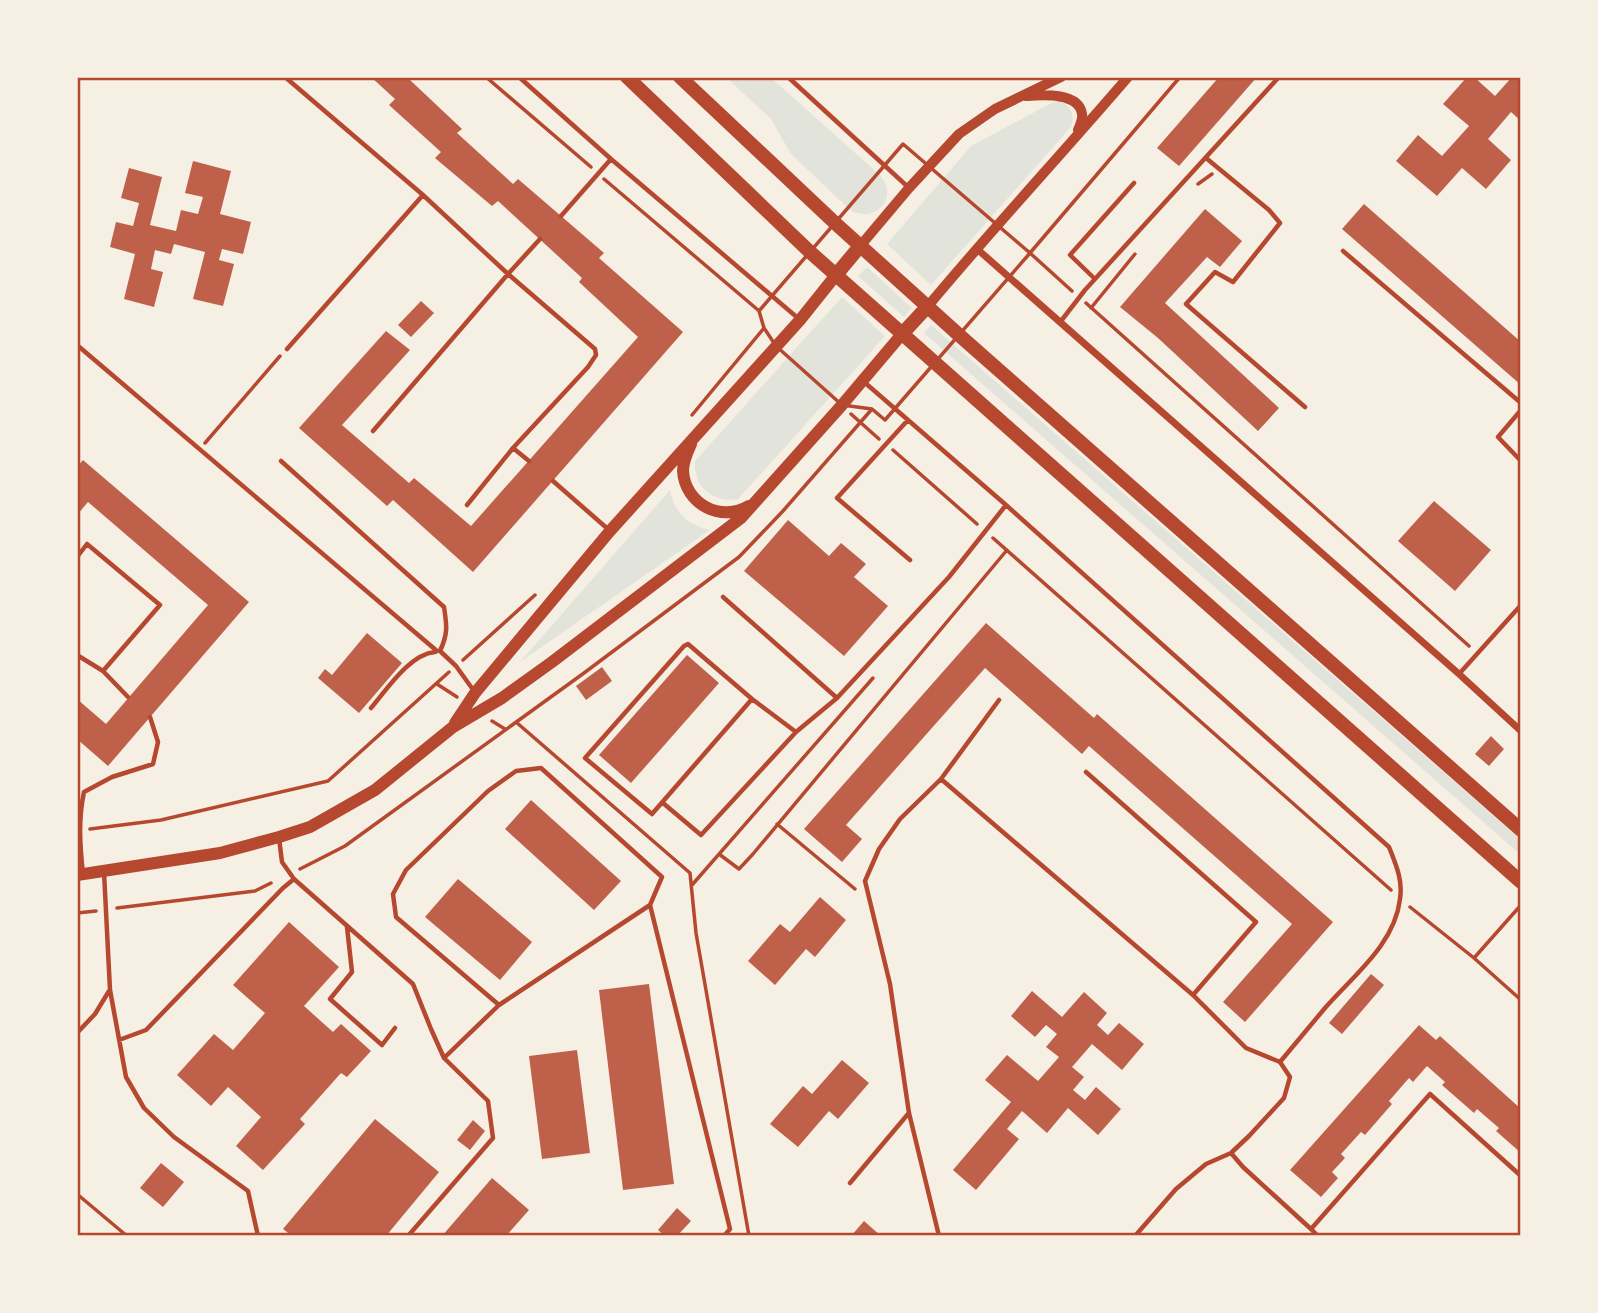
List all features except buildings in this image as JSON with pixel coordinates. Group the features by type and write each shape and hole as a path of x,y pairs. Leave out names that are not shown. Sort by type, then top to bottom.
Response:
{"main road":[{"path":"627,77 810,252 1521,882"},
{"path":"680,77 835,223 1521,830"},
{"path":"453,727 475,692 610,531 800,320 860,245"},
{"path":"80,875 220,853 279,837 310,827 375,790 453,727 502,698 552,662 741,518 928,306"},
{"path":"694,436 683,472 688,489 698,502 713,511 730,513 746,509 763,495"}],"street":[{"path":"860,245 960,134 995,109 1061,77"},
{"path":"928,306 1128,77"},
{"path":"1019,97 1057,95 1078,104 1083,119 1074,139"},
{"path":"976,248 1521,731"}],"lane":[{"path":"285,77 423,195 594,349 596,355 587,367 513,448 467,505"},
{"path":"519,77 800,320"},
{"path":"788,77 909,188"},
{"path":"1060,321 1279,77"},
{"path":"1206,158 1269,210 1280,223 1233,282 1215,272 1186,304 1305,407"},
{"path":"561,216 611,159"},
{"path":"1096,279 1070,255 1135,183"},
{"path":"287,349 423,195"},
{"path":"373,431 540,239"},
{"path":"1343,251 1521,404"},
{"path":"77,345 456,666 475,692"},
{"path":"863,381 1389,847 1400,874 1400,899 1395,922 1379,949 1280,1062"},
{"path":"1521,410 1498,438 1521,461"},
{"path":"907,421 837,498 910,560"},
{"path":"513,448 529,461"},
{"path":"281,461 444,607 446,637 438,651"},
{"path":"553,481 610,531"},
{"path":"663,803 701,835 796,732 837,698 949,577 1006,505"},
{"path":"77,557 87,544 160,605 103,671"},
{"path":"723,597 837,698"},
{"path":"1459,674 1521,605"},
{"path":"751,699 652,814 585,758 688,644 751,699 796,732"},
{"path":"372,708 409,664 428,652 438,651"},
{"path":"77,655 103,671 128,697"},
{"path":"939,1236 909,1113 890,984 865,881 879,849 900,819 941,779 999,700"},
{"path":"80,875 80,809 84,792 112,777 153,764 158,742 150,717"},
{"path":"444,1058 499,1005 650,905 662,877 541,768 516,771 488,791 406,870 393,894 396,917 499,1005"},
{"path":"1086,772 1256,922 1193,995"},
{"path":"941,779 1193,995 1246,1048 1280,1062 1290,1077 1284,1098 1231,1153 1206,1164 1176,1189 1135,1236"},
{"path":"279,837 282,862 294,879 413,984 444,1058 488,1101 493,1138 408,1236"},
{"path":"104,872 110,990 126,1077 144,1108 174,1138 248,1191 258,1236"},
{"path":"119,1040 146,1030 294,879"},
{"path":"650,905 730,1229 724,1236"},
{"path":"347,926 352,972 330,999 382,1045 395,1028"},
{"path":"77,1033 95,1014 110,990"},
{"path":"1311,1229 1430,1094 1521,1176"},
{"path":"850,1183 909,1113"},
{"path":"1231,1153 1318,1236"}],"path":[{"path":"486,77 759,311"},
{"path":"1180,77 1030,253 1478,654"},
{"path":"199,450 287,349"},
{"path":"842,405 1400,899 1474,958 1521,1000"},
{"path":"719,854 739,869 1007,550"},
{"path":"691,886 875,676"},
{"path":"777,824 870,901"},
{"path":"1474,958 1521,905"},
{"path":"77,1194 127,1236"}],"shaded area":[{"path":"726,77 770,77 881,176 887,193 882,207 868,214 850,210 791,154 771,119"},
{"path":"1057,100 1071,110 1071,127 931,285 887,244 971,146"},
{"path":"867,267 912,308 904,317 858,276"},
{"path":"842,297 885,336 738,499 720,499 713,496 697,478 695,461"},
{"path":"931,325 1521,840 1521,855 924,333"},
{"path":"670,490 683,517 710,530 520,662"}]}
